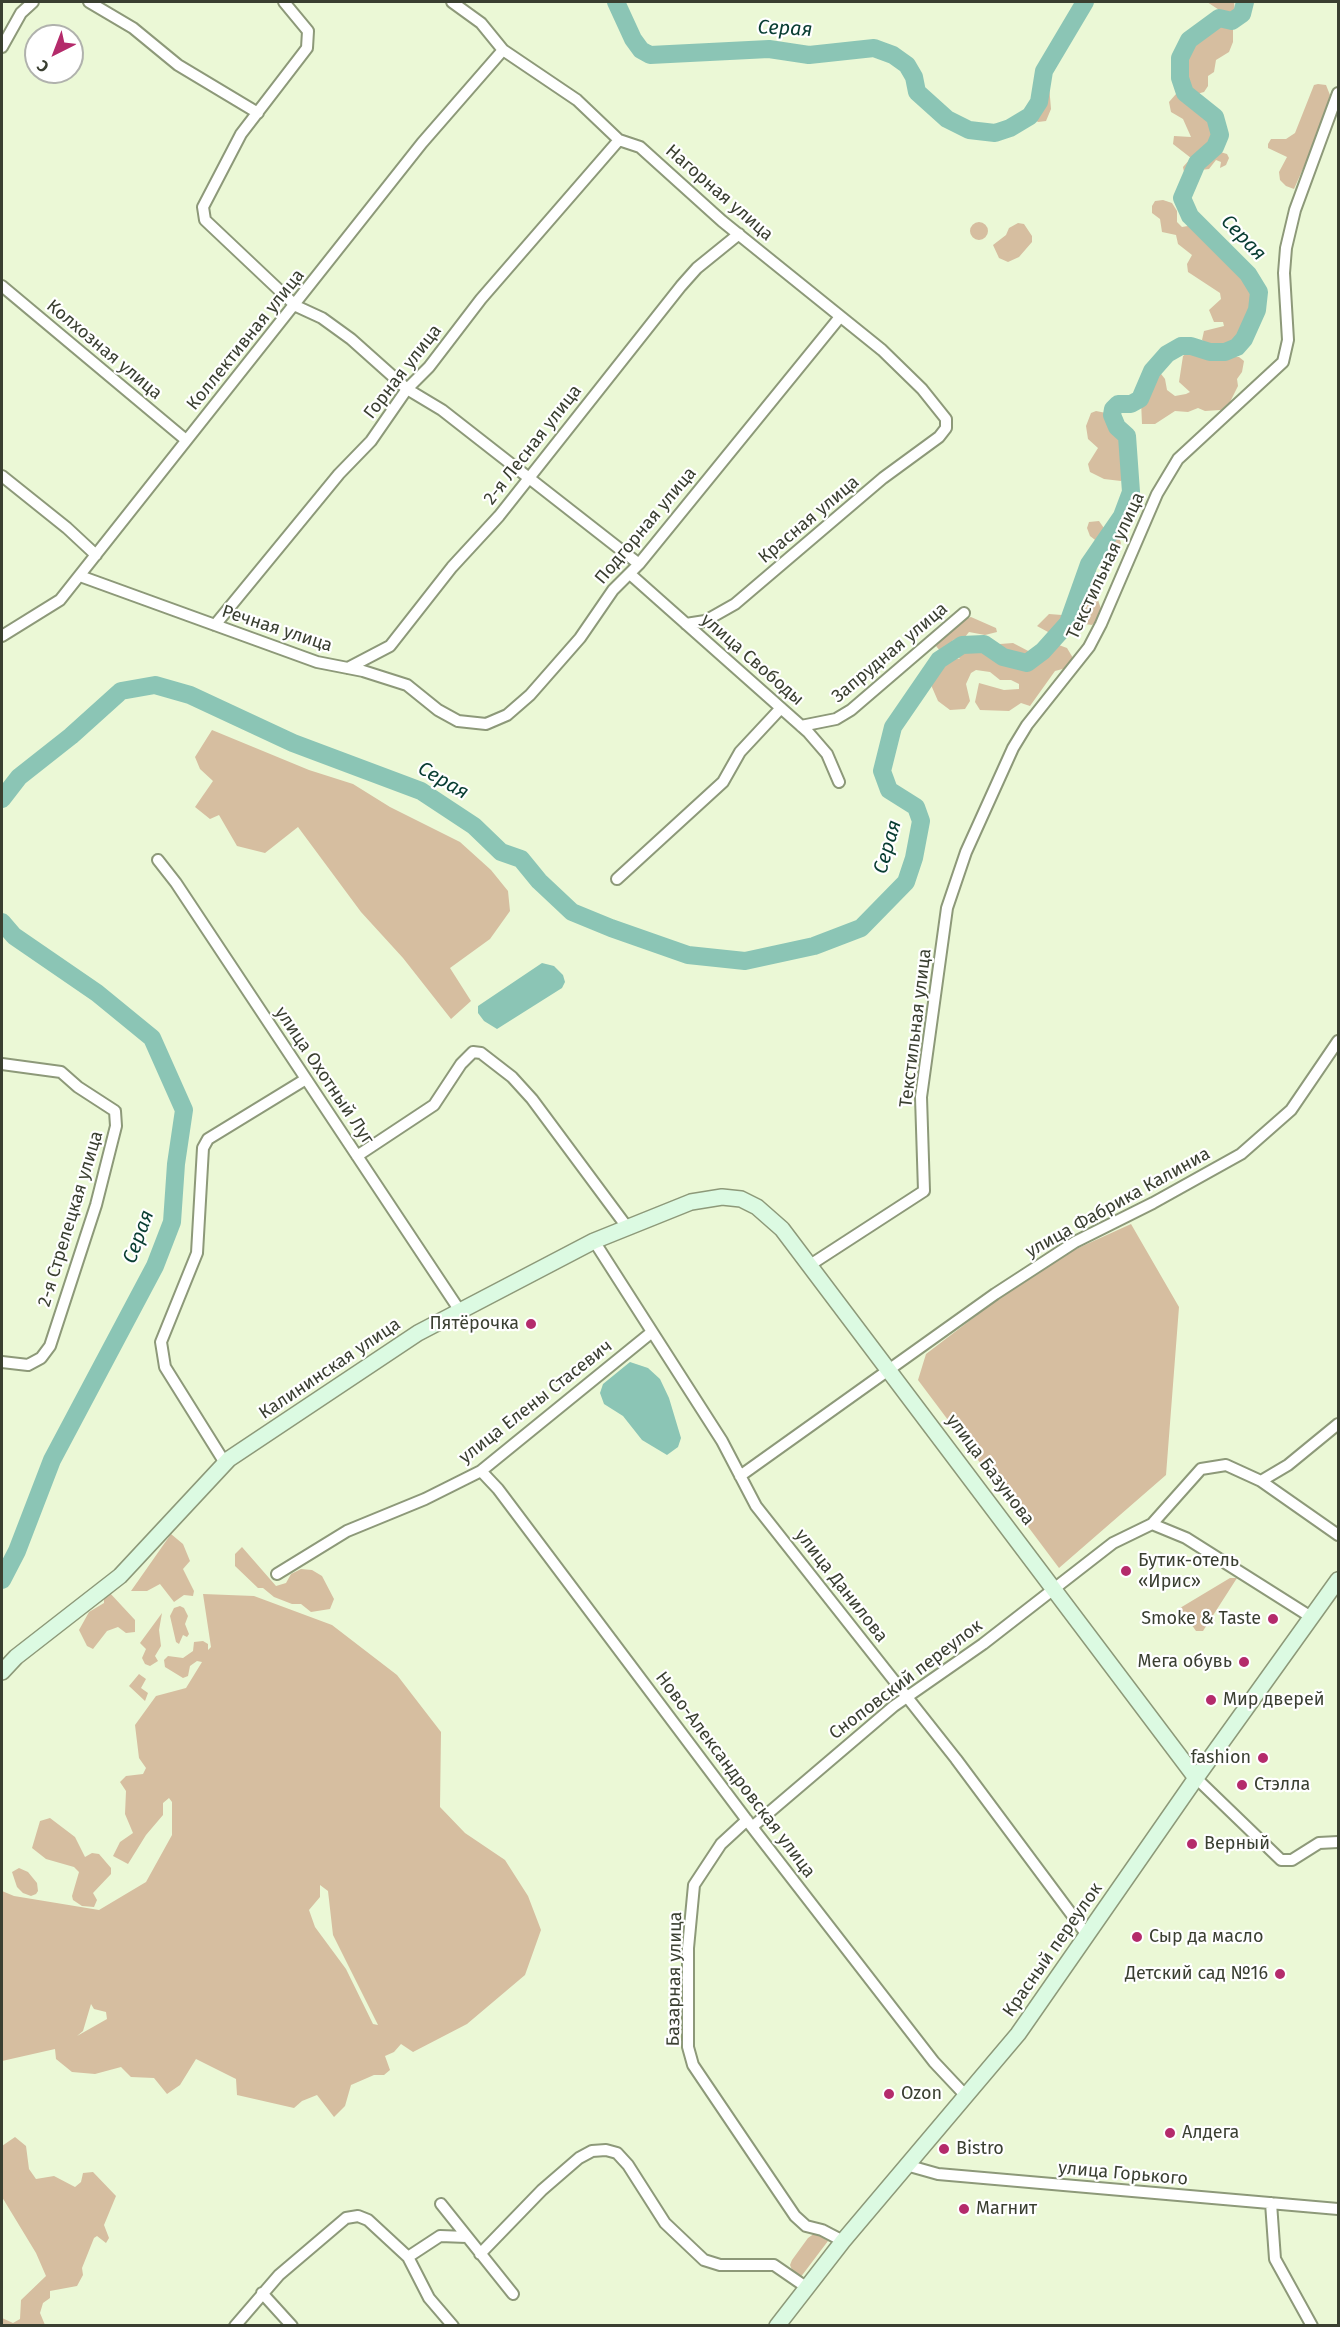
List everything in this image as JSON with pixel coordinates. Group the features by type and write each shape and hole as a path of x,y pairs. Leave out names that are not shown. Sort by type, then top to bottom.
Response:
{"street":[{"path":"2,47 21,13 33,2"},
{"path":"89,2 133,28 178,65 258,113"},
{"path":"284,2 308,31 307,48 241,134 203,207 205,220 296,306 322,318 351,339 407,389 442,410 639,564"},
{"name":"Нагорная улица","path":"452,2 481,24 503,50 577,100 619,140 640,147 739,234 882,350 941,410 946,419 946,428"},
{"name":"Коллективная улица","path":"2,636 60,600 227,391 249,359 263,346 296,306 422,143 503,50"},
{"name":"Текстильная улица","path":"810,1266 924,1191 921,1097 947,908 966,852 1018,740 1089,647 1157,494 1178,459 1283,362 1288,340 1284,273 1286,248 1295,210 1338,93"},
{"name":"Горная улица","path":"215,625 339,474 371,441 407,389 429,367 481,299 619,140"},
{"name":"2-я Лесная улица","path":"348,668 390,646 452,567 499,516 697,268 739,234"},
{"name":"Колхозная улица","path":"2,286 186,440"},
{"name":"Подгорная улица","path":"458,721 486,724 507,715 530,695 580,638 613,590 639,564 840,316"},
{"name":"Красная улица","path":"686,624 705,621 735,604 883,478 939,437 946,428"},
{"path":"2,476 67,528 96,555"},
{"name":"улица Свободы","path":"630,574 801,726 827,754 839,782"},
{"name":"Речная улица","path":"80,576 317,662 348,668 406,685 438,710 458,721"},
{"name":"Запрудная улица","path":"801,726 836,720 851,710 964,613"},
{"path":"617,879 723,782 740,752 781,708"},
{"name":"улица Охотный Луг","path":"158,860 176,883 460,1311"},
{"name":"улица Фабрика Калиниа","path":"740,1476 995,1294 1076,1242 1153,1203 1241,1154 1292,1110 1338,1041"},
{"path":"357,1156 434,1105 461,1064 473,1052 482,1053 512,1077 532,1099 627,1227"},
{"name":"2-я Стрелецкая улица","path":"2,1064 61,1072 78,1087 115,1111 116,1126 96,1205 51,1346 41,1358 28,1365 2,1362"},
{"path":"225,1463 165,1367 161,1342 197,1253 202,1148 208,1138 306,1079"},
{"name":"Калининская улица","path":"2,1672 16,1657 120,1576 225,1463 418,1333 594,1241 627,1227 691,1202 722,1197 741,1199"},
{"name":"улица Базунова","path":"741,1199 757,1208 782,1229 1196,1778"},
{"name":"улица Данилова","path":"594,1241 722,1441 756,1506 907,1698 1087,1935"},
{"name":"улица Елены Стасевич","path":"277,1574 347,1531 425,1499 481,1471 652,1332"},
{"path":"1261,1481 1288,1465 1338,1424"},
{"path":"1311,1617 1186,1538 1152,1524 1202,1469 1226,1465 1261,1481 1338,1535"},
{"name":"Ново-Александровская улица","path":"481,1471 498,1489 750,1824 934,2062 966,2096"},
{"name":"Сноповский переулок","path":"750,1824 837,1752 983,1644 1054,1587 1113,1543 1152,1524"},
{"name":"Красный переулок","path":"777,2325 843,2241 1018,2034 1196,1778 1338,1580"},
{"path":"1196,1778 1281,1860 1292,1860 1319,1844 1338,1842"},
{"name":"Базарная улица","path":"750,1824 721,1844 694,1885 688,1948 688,2047 693,2065 795,2216 806,2226 822,2230 843,2241"},
{"path":"480,2254 542,2190 579,2158 592,2151 606,2150 618,2153 665,2223 704,2260 720,2265 774,2265 806,2288"},
{"name":"улица Горького","path":"906,2165 938,2174 1338,2209"},
{"path":"441,2204 513,2294"},
{"path":"1271,2204 1275,2259 1312,2325"},
{"path":"235,2325 262,2293 346,2218 358,2216 368,2220 408,2257 429,2298 453,2325"},
{"path":"408,2257 440,2236 467,2237"},
{"path":"262,2293 292,2325"}],"shaded area":[{"path":"1207,2 1234,2 1235,12 1230,17"},
{"path":"1217,21 1233,28 1233,42 1229,52 1216,60 1214,72 1208,76 1208,86 1204,92 1193,95 1188,89 1182,65 1185,61 1184,49 1195,34"},
{"path":"1043,82 1049,85 1051,109 1046,121 1038,122 1034,119 1035,88 1037,83"},
{"path":"1314,85 1326,85 1330,95 1316,139 1294,189 1286,186 1280,180 1279,172 1287,157 1268,148 1268,144 1271,139 1286,139 1295,133"},
{"path":"1176,94 1190,98 1204,115 1211,112 1217,118 1218,124 1211,134 1212,144 1207,151 1227,154 1229,158 1226,165 1220,168 1221,162 1216,160 1209,169 1201,170 1195,181 1185,177 1183,167 1191,158 1173,144 1174,136 1191,137 1183,119 1171,112 1169,102"},
{"path":"1163,200 1172,203 1177,211 1177,222 1182,227 1205,223 1207,234 1212,238 1220,235 1225,239 1237,266 1244,270 1247,280 1255,291 1255,305 1248,320 1232,344 1224,349 1214,349 1202,340 1204,331 1224,326 1223,322 1214,322 1209,310 1221,299 1220,293 1188,272 1187,264 1192,255 1178,244 1176,235 1162,232 1160,219 1152,213 1152,206 1155,201"},
{"path":"979,222 985,225 988,231 985,237 979,240 973,237 970,231 973,225"},
{"path":"1018,223 1024,224 1032,236 1032,242 1019,257 1008,262 999,258 993,245 1006,235 1009,228"},
{"path":"1188,352 1215,355 1224,361 1228,357 1239,357 1244,361 1242,372 1237,379 1238,386 1230,402 1221,410 1205,411 1198,408 1188,412 1175,411 1155,424 1142,424 1140,378 1146,367 1158,370 1165,379 1167,390 1175,396 1186,394 1190,392 1179,382 1183,356"},
{"path":"1096,411 1106,413 1115,431 1124,437 1128,473 1121,481 1104,479 1090,472 1088,464 1098,448 1088,439 1086,426 1091,413"},
{"path":"1099,521 1106,531 1118,535 1121,543 1118,553 1112,558 1102,555 1098,548 1099,543 1090,536 1087,528 1089,522"},
{"path":"1089,597 1098,600 1101,609 1100,618 1092,625 1076,623 1074,620 1082,600"},
{"path":"1049,614 1062,615 1071,620 1070,627 1059,638 1037,626"},
{"path":"971,617 996,628 997,632 985,635 969,632 965,637 953,640 947,651 941,652 936,646 964,619"},
{"path":"960,642 989,650 1000,644 1013,643 1034,654 1050,653 1051,645 1056,644 1067,648 1073,658 1070,667 1055,671 1030,706 1021,703 1009,711 980,710 975,702 979,683 1004,690 1019,689 1019,684 1011,680 1000,680 990,672 976,670 971,673 966,684 970,701 965,709 950,710 938,701 928,678 931,666 944,655 960,659 954,652 955,645"},
{"path":"212,730 309,770 353,784 390,807 460,842 491,870 508,891 510,911 490,939 450,968 471,1001 451,1019 403,958 361,912 298,827 265,853 237,846 219,815 210,819 195,807 213,781 200,769 195,757"},
{"path":"1131,1224 1179,1307 1166,1475 1059,1568 918,1380 926,1354 1007,1292 1065,1254"},
{"path":"171,1534 183,1544 190,1561 183,1569 194,1591 193,1596 184,1595 174,1602 160,1584 147,1591 131,1591"},
{"path":"242,1547 276,1586 286,1583 291,1574 301,1569 312,1570 322,1576 334,1599 330,1609 311,1612 301,1604 292,1604 274,1597 263,1588 258,1588 235,1566 235,1554"},
{"path":"1230,1578 1237,1578 1203,1631 1196,1631 1180,1608"},
{"path":"109,1592 135,1620 135,1632 126,1633 118,1627 107,1631 93,1649 87,1646 79,1630 89,1612 104,1603 104,1597"},
{"path":"203,1594 254,1596 332,1625 397,1675 441,1732 440,1807 465,1833 505,1860 528,1896 541,1930 525,1975 467,2024 413,2052 401,2044 394,2052 385,2056 390,2070 384,2075 374,2075 351,2085 345,2106 334,2117 317,2095 302,2101 294,2108 237,2095 236,2079 196,2059 180,2085 167,2094 154,2078 131,2077 121,2067 95,2074 72,2072 56,2059 55,2049 2,2061 2,1891 14,1896 99,1910 146,1882 172,1835 172,1802 169,1798 163,1803 163,1815 146,1835 128,1864 113,1856 120,1842 133,1833 125,1814 126,1791 120,1782 126,1776 143,1774 146,1768 139,1758 135,1725 156,1696 186,1688 202,1662 197,1661 190,1666 188,1676 183,1678 165,1667 164,1660 168,1656 183,1658 193,1651 194,1642 203,1641 208,1644 208,1650 211,1647","holes":["320,1885 328,1891 333,1935 378,2025 373,2024 346,1969 315,1927 309,1910 320,1897","91,2004 94,2009 106,2012 107,2019 77,2036 83,2031"]},
{"path":"180,1606 184,1608 188,1616 185,1624 189,1634 187,1637 183,1635 179,1644 176,1642 170,1616 174,1608"},
{"path":"162,1613 159,1630 161,1646 155,1656 158,1661 150,1666 145,1664 142,1658 146,1649 140,1643"},
{"path":"139,1674 146,1679 141,1688 148,1693 145,1701 129,1686"},
{"path":"50,1818 75,1837 85,1857 92,1853 99,1854 111,1868 111,1874 93,1893 97,1900 94,1907 82,1906 73,1900 72,1896 79,1872 74,1867 46,1859 32,1848 40,1821"},
{"path":"19,1868 28,1872 37,1883 36,1894 31,1896 23,1893 17,1887 12,1872"},
{"path":"15,2137 26,2146 29,2169 36,2179 54,2176 75,2187 81,2182 83,2173 93,2172 116,2196 104,2225 109,2238 106,2243 97,2236 94,2238 82,2268 83,2275 77,2286 50,2291 50,2298 43,2303 40,2313 45,2325 2,2325 2,2318 13,2323 20,2319 21,2300 46,2276 36,2253 2,2197 2,2146"},
{"path":"815,2233 828,2241 800,2278 794,2275 790,2265 808,2238"}],"water":[{"path":"542,963 554,966 563,975 565,982 562,988 497,1029 484,1021 478,1013 478,1006"},
{"path":"630,1362 648,1368 660,1379 669,1398 681,1438 678,1447 667,1455 642,1440 623,1416 604,1404 600,1393 603,1384"}],"waterway":[{"name":"Серая","path":"616,2 633,39 641,50 650,55 769,49 809,55 874,48 893,55 907,65 914,77 917,92 947,119 969,130 995,133 1010,128 1030,116 1039,102 1044,71 1085,2"},
{"name":"Серая","path":"2,799 19,777 71,736 121,691 155,685 190,695 293,743 421,791 474,826 501,852 521,859 539,881 572,912 688,955 745,961 814,946 861,928 906,882 914,858 921,821 916,807 889,790 882,771 893,727 939,660 962,645 984,644 1003,657 1027,663 1043,651 1068,623 1089,564 1122,516 1131,492 1127,436 1117,427 1112,415 1113,409 1118,404 1131,404 1140,399 1152,371 1167,354 1181,346 1191,346 1210,352 1225,352 1237,347 1244,339 1257,310 1259,292 1248,274 1190,216 1182,198 1197,163 1215,147 1220,135 1215,117 1185,93 1180,78 1180,58 1189,40 1219,18 1232,21 1242,14 1245,2"},
{"name":"Серая","path":"2,922 14,936 97,993 152,1038 184,1110 176,1164 172,1222 155,1266 52,1460 17,1551 2,1580"}],"place":[{"name":"Пятёрочка","path":"531,1324"},
{"name":"Бутик-отель «Ирис»","path":"1126,1571"},
{"name":"Smoke & Taste","path":"1273,1619"},
{"name":"Мега обувь","path":"1244,1662"},
{"name":"Мир дверей","path":"1211,1700"},
{"name":"fashion","path":"1263,1758"},
{"name":"Стэлла","path":"1242,1785"},
{"name":"Верный","path":"1192,1844"},
{"name":"Сыр да масло","path":"1137,1937"},
{"name":"Детский сад №16","path":"1280,1974"},
{"name":"Ozon","path":"889,2094"},
{"name":"Алдега","path":"1170,2133"},
{"name":"Bistro","path":"944,2149"},
{"name":"Магнит","path":"964,2209"}]}
